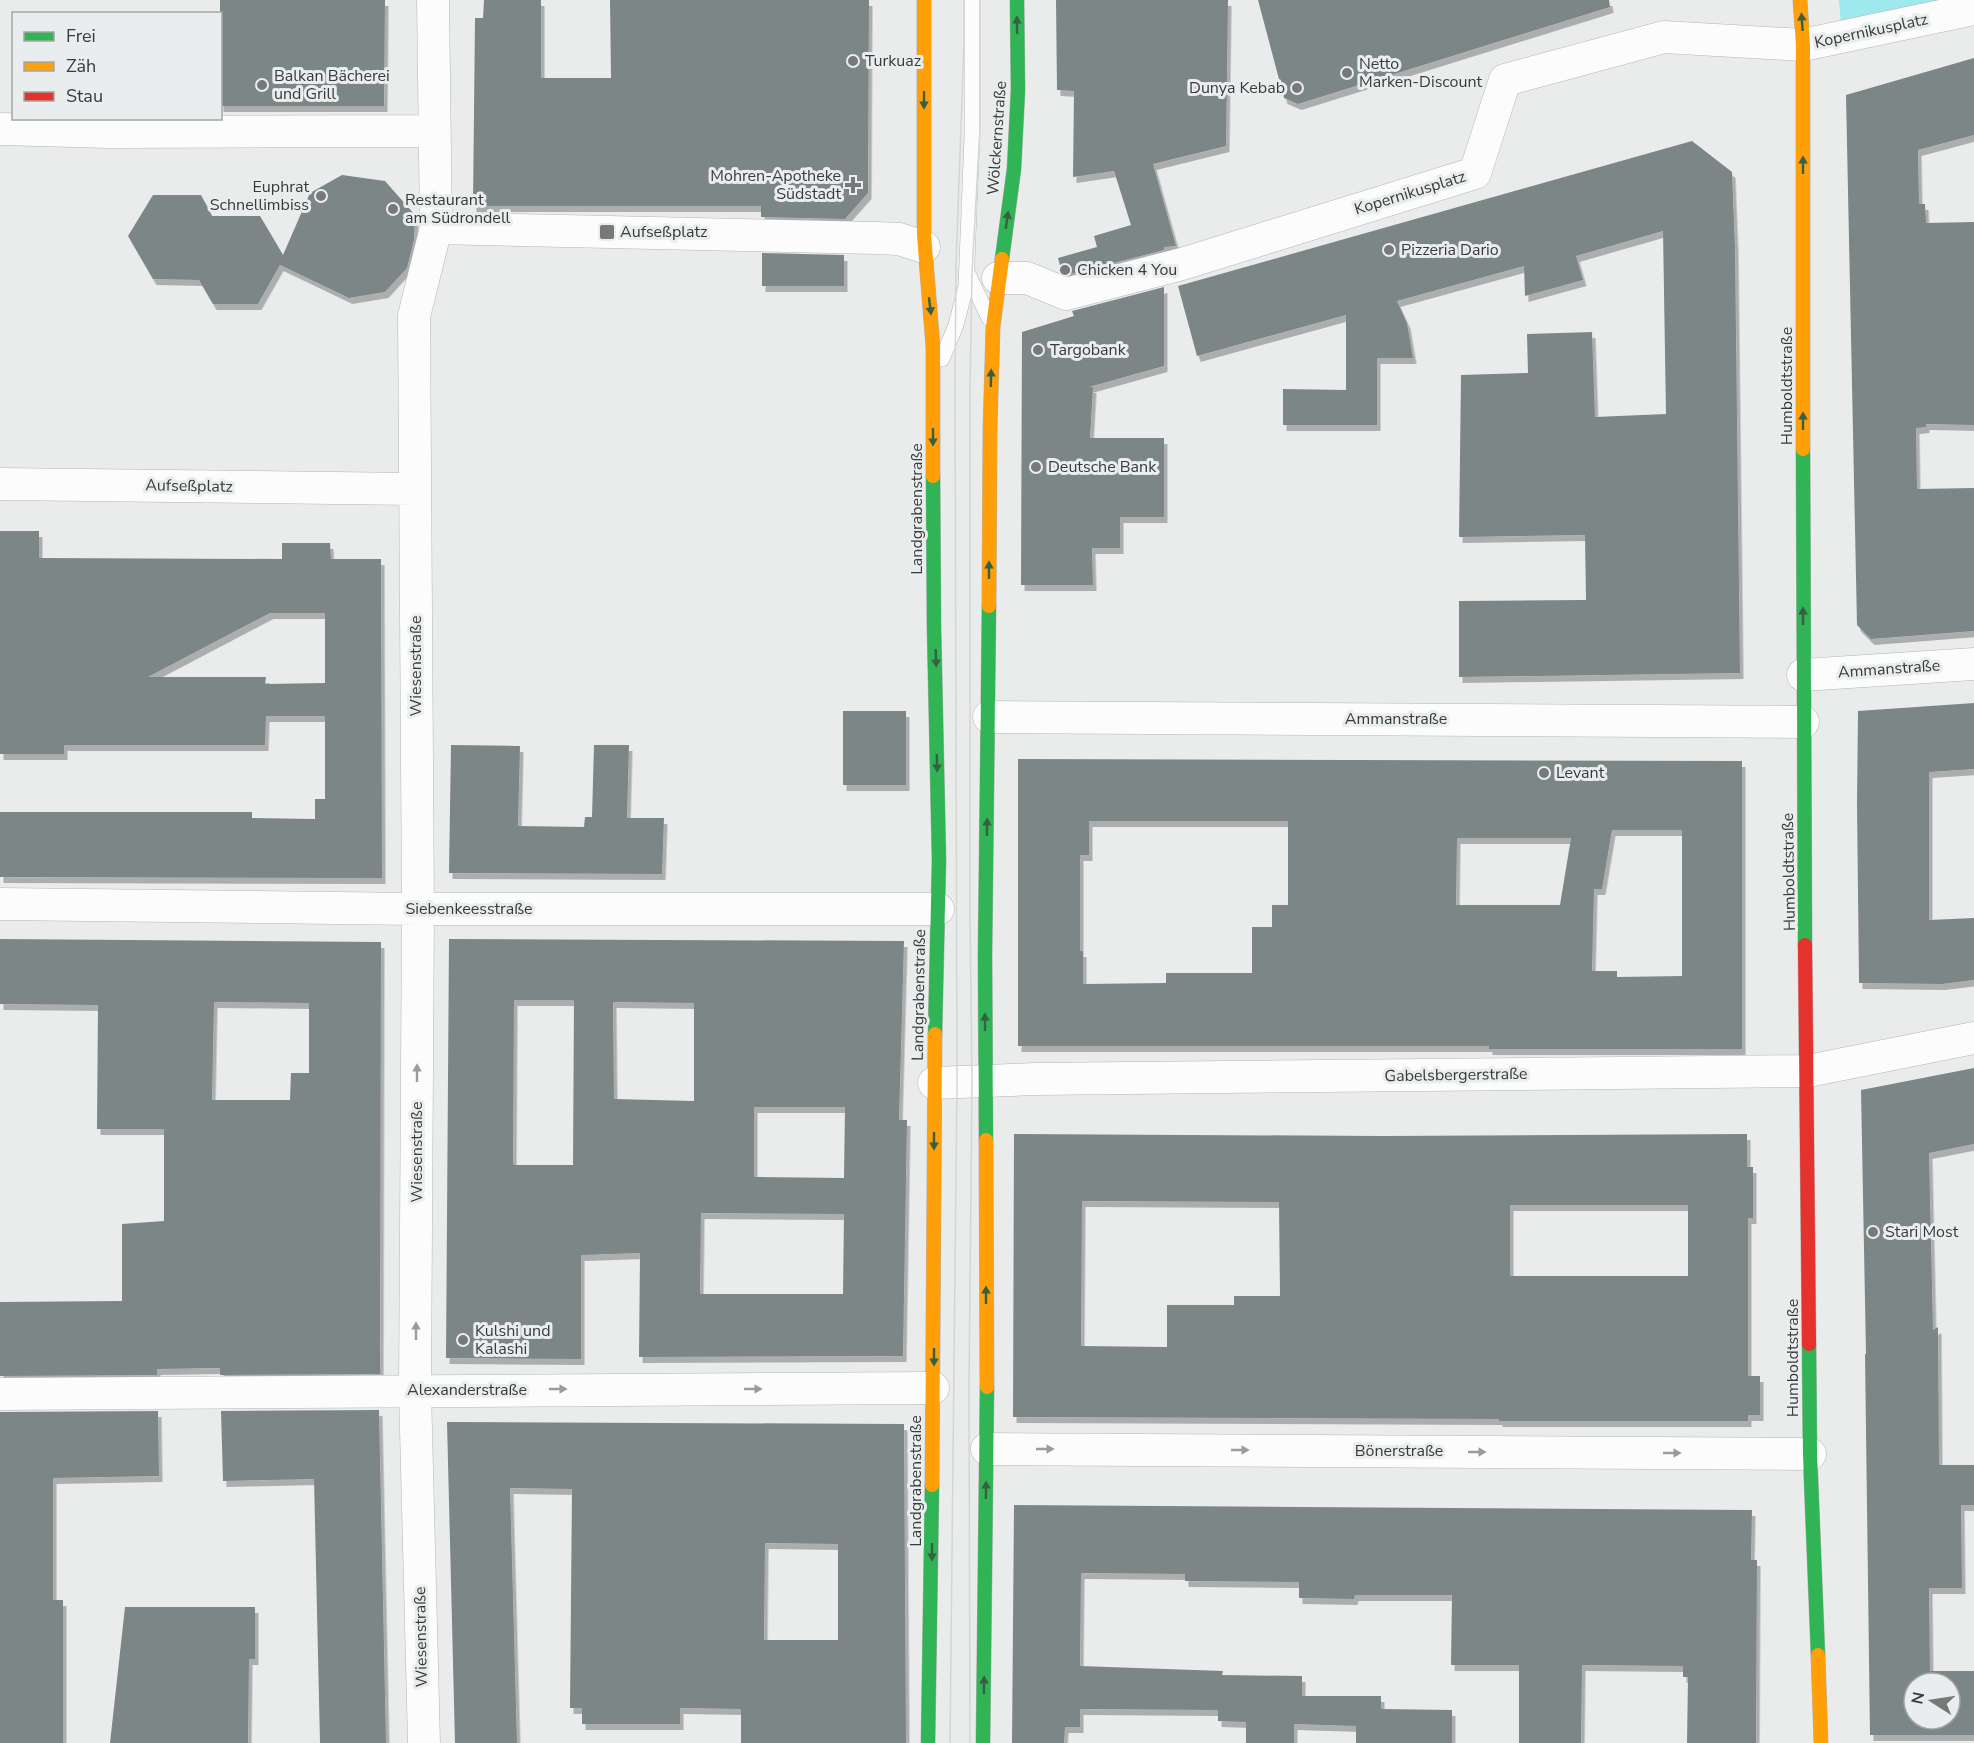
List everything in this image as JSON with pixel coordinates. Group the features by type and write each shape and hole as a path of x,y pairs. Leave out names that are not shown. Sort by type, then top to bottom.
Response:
{"main road":[{"path":"924,0 924,247"},
{"name":"Wölckernstraße","path":"998,278 1014,169 1018,90 1017,0"},
{"name":"Humboldtstraße","path":"1800,0 1803,45 1803,722 1810,1454 1821,1743"},
{"name":"Landgrabenstraße","path":"924,247 934,379 934,555 939,848 934,1083 931,1682 928,1743"},
{"path":"983,1743 987,1449 985,955 990,429 993,327 998,278"}],"street":[{"path":"414,489 414,316 436,228 433,0"},
{"name":"Kopernikusplatz","path":"998,278 1026,278 1066,294 1182,264 1476,173 1505,80 1664,37 1803,45 1974,9"},
{"path":"0,129 109,132 434,131"},
{"path":"436,228 877,238 899,239 924,247"},
{"name":"Aufseßplatz","path":"0,484 414,489"},
{"name":"Wiesenstraße","path":"414,489 418,909 415,1390 424,1743"},
{"name":"Ammanstraße","path":"1803,675 1974,664"},
{"name":"Ammanstraße","path":"989,717 1803,722"},
{"name":"Siebenkeesstraße","path":"0,904 418,909 938,909"},
{"name":"Gabelsbergerstraße","path":"934,1083 985,1080 1808,1071 1974,1038"},
{"name":"Alexanderstraße","path":"0,1394 933,1388"},
{"name":"Bönerstraße","path":"987,1449 1810,1454"}],"lane":[{"path":"934,379 956,325 966,286 972,137 972,0"},
{"path":"965,270 993,327"}],"shaded area":[{"path":"1839,0 1951,0 1841,25"}],"building":[{"path":"220,0 385,0 384,106 222,106 222,12 220,12"},
{"path":"484,0 541,0 541,78 611,78 610,0 869,0 868,193 845,219 761,217 761,206 473,206 475,18 483,18"},
{"path":"1056,0 1228,0 1226,146 1153,164 1176,246 1164,247 1164,250 1067,275 1062,273 1058,258 1097,247 1094,236 1131,225 1114,171 1073,177 1074,91 1057,90"},
{"path":"1258,0 1609,0 1610,7 1298,104 1284,98"},
{"path":"1974,58 1974,135 1918,150 1919,204 1925,204 1926,223 1974,222 1974,425 1926,424 1926,427 1916,428 1917,489 1974,488 1974,631 1871,639 1857,625 1846,95"},
{"path":"1692,141 1732,172 1740,673 1459,677 1459,601 1586,600 1585,535 1459,537 1461,375 1528,373 1527,334 1592,332 1595,417 1666,414 1663,231 1576,256 1583,280 1525,296 1524,266 1397,301 1407,323 1413,358 1377,358 1377,425 1283,425 1283,389 1346,390 1346,315 1197,356 1178,286"},
{"path":"342,175 385,181 415,215 414,240 407,268 385,292 349,298 280,265 258,304 213,304 199,280 153,279 128,236 153,195 201,195 212,216 260,216 283,255 310,193"},
{"path":"762,253 844,255 844,286 762,286"},
{"path":"1164,287 1164,366 1089,387 1093,387 1090,438 1164,438 1164,517 1120,517 1120,548 1092,548 1093,585 1021,585 1022,332 1074,316 1072,311"},
{"path":"0,531 39,531 39,558 282,559 282,543 330,543 331,559 381,559 382,878 0,877 0,812 252,812 252,818 315,819 315,799 325,799 325,716 266,716 265,745 64,745 64,754 0,754","holes":["270,613 325,613 325,683 265,684 266,677 148,677"]},
{"path":"1974,703 1974,769 1929,772 1929,920 1974,918 1974,980 1942,984 1859,983 1858,711"},
{"path":"843,711 906,711 906,785 843,785"},
{"path":"451,745 520,746 518,826 584,827 585,817 592,817 594,745 629,745 627,818 664,818 662,874 449,873"},
{"path":"1018,759 1742,761 1742,1049 1489,1049 1489,1046 1018,1046","holes":["1089,821 1288,821 1288,905 1272,905 1272,927 1252,927 1252,973 1166,973 1166,983 1083,984 1083,951 1080,951 1080,855 1089,855","1612,830 1682,830 1682,976 1617,977 1617,971 1592,971 1594,889 1602,889","1457,838 1571,838 1560,905 1456,905"]},
{"path":"0,939 381,942 380,1374 220,1375 220,1368 157,1369 157,1375 0,1376 0,1302 122,1301 122,1224 164,1221 164,1129 97,1129 98,1005 0,1004","holes":["214,1002 309,1003 309,1073 291,1073 290,1100 212,1100"]},
{"path":"449,939 904,941 899,1120 907,1120 903,1356 639,1357 640,1253 581,1255 581,1359 446,1358","holes":["514,1000 574,1000 573,1165 513,1165","613,1002 694,1003 694,1101 614,1099","754,1107 845,1107 844,1178 754,1177","701,1213 844,1214 843,1294 700,1294"]},
{"path":"1974,1068 1974,1144 1929,1153 1933,1330 1938,1327 1939,1465 1974,1465 1974,1505 1961,1505 1962,1588 1929,1588 1930,1671 1902,1671 1902,1731 1962,1731 1962,1671 1974,1671 1974,1735 1870,1735 1861,1090"},
{"path":"1014,1134 1382,1136 1747,1134 1747,1167 1753,1167 1753,1218 1748,1218 1748,1376 1760,1376 1760,1415 1748,1415 1748,1421 1013,1417","holes":["1082,1201 1279,1202 1280,1296 1234,1296 1234,1305 1167,1305 1167,1347 1081,1346","1510,1205 1688,1205 1688,1276 1510,1276"]},
{"path":"379,1410 386,1743 320,1743 314,1479 223,1481 221,1411"},
{"path":"158,1411 159,1476 53,1478 53,1600 63,1600 63,1743 0,1743 0,1412"},
{"path":"447,1422 904,1424 906,1743 741,1743 741,1709 680,1708 680,1724 582,1724 582,1708 570,1708 572,1489 510,1488 517,1743 455,1743","holes":["765,1543 838,1544 838,1640 764,1640"]},
{"path":"1014,1505 1752,1510 1751,1560 1757,1560 1756,1743 1687,1743 1688,1677 1683,1677 1683,1666 1582,1665 1581,1743 1519,1743 1519,1665 1451,1665 1452,1595 1355,1595 1354,1599 1299,1598 1299,1582 1185,1581 1185,1574 1081,1573 1080,1666 1223,1671 1222,1675 1302,1676 1302,1696 1381,1696 1381,1709 1452,1710 1452,1743 1356,1743 1356,1726 1294,1724 1294,1743 1246,1743 1246,1722 1218,1721 1218,1710 1080,1709 1080,1727 1065,1727 1064,1743 1012,1743"},
{"path":"125,1607 255,1607 255,1659 249,1659 248,1743 110,1743"}],"tram line":[{"path":"950,1743 957,1081 955,384 964,0"},
{"path":"970,1743 969,1387 972,1081 970,389 972,273 980,128 980,0"}],"traffic: fast":[{"path":"1002,259 1014,169 1018,90 1017,0"},
{"path":"1803,449 1805,945"},
{"path":"933,476 939,860 935,1034"},
{"path":"986,1140 985,955 989,606"},
{"path":"1809,1344 1810,1454 1818,1655"},
{"path":"983,1743 987,1387"},
{"path":"928,1743 932,1485"}],"traffic: slow":[{"path":"924,0 924,235 933,347 933,476"},
{"path":"1800,0 1803,45 1803,449"},
{"path":"989,606 993,327 1002,259"},
{"path":"932,1485 935,1034"},
{"path":"986,1140 987,1387"},
{"path":"1818,1655 1821,1743"}],"traffic: jam":[{"path":"1805,945 1809,1344"}],"place":[{"name":"Turkuaz","path":"853,61"},
{"name":"Netto Marken-Discount","path":"1347,73"},
{"name":"Balkan Bächerei und Grill","path":"262,85"},
{"name":"Dunya Kebab","path":"1297,88"},
{"name":"Mohren-Apotheke Südstadt","path":"853,185"},
{"name":"Euphrat Schnellimbiss","path":"321,196"},
{"name":"Restaurant am Südrondell","path":"393,209"},
{"name":"Aufseßplatz","path":"607,232"},
{"name":"Pizzeria Dario","path":"1389,250"},
{"name":"Chicken 4 You","path":"1065,270"},
{"name":"Targobank","path":"1038,350"},
{"name":"Deutsche Bank","path":"1036,467"},
{"name":"Levant","path":"1544,773"},
{"name":"Stari Most","path":"1873,1232"},
{"name":"Kulshi und Kalashi","path":"463,1340"}]}
